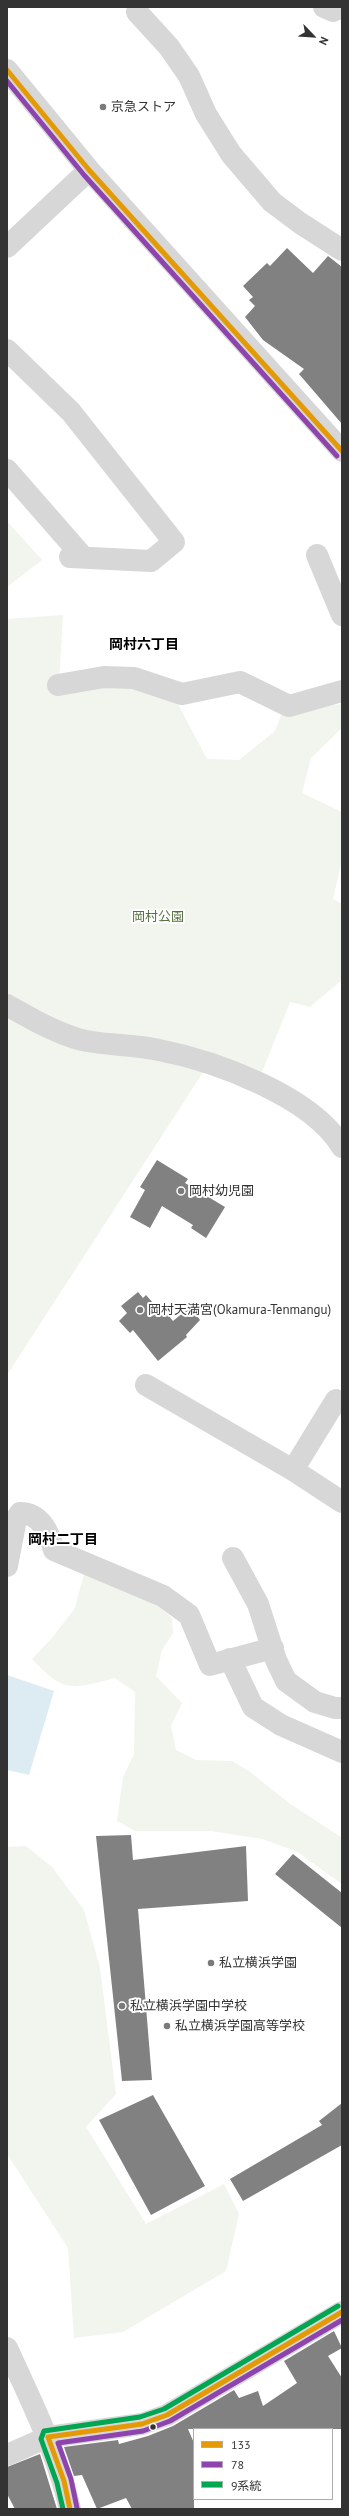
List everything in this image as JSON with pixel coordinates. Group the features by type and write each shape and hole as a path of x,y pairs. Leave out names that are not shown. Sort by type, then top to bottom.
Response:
{"street":[{"path":"324,7 333,11 342,7"},
{"path":"137,12 169,47 189,76 206,114 231,154 272,202 300,223 342,250"},
{"path":"7,70 89,170 342,451"},
{"path":"7,247 89,170"},
{"path":"7,350 71,412 174,542 151,560 77,557 7,470"},
{"path":"317,555 342,614"},
{"path":"58,685 104,677 134,678 182,694 240,682 289,706 342,691"},
{"path":"7,1004 44,1026 77,1038 157,1049 183,1055 240,1075 281,1094 305,1109 334,1134 342,1147"},
{"path":"146,1385 293,1470 342,1502"},
{"path":"293,1470 336,1400 342,1403"},
{"path":"7,1566 16,1520 20,1513 28,1513 44,1525 54,1550 163,1596 189,1615 210,1665 272,1648"},
{"path":"233,1558 258,1604 272,1648 286,1681 299,1693 315,1702 335,1708 342,1708"},
{"path":"230,1659 253,1707 281,1725 342,1752"},
{"path":"7,2455 48,2437 142,2424 167,2415 342,2312"},
{"path":"7,2348 48,2437 64,2482 70,2509"}],"green space":[{"path":"7,521 42,560 7,587"},
{"name":"岡村公園","path":"63,615 59,682 89,682 172,693 207,759 239,760 275,731 283,711 342,704 342,728 311,758 302,793 342,812 342,860 333,899 342,904 342,980 310,1007 290,1002 262,1072 211,1060 7,1375 7,619"},
{"path":"84,1574 157,1604 172,1618 173,1633 162,1650 156,1676 182,1703 171,1726 176,1750 196,1760 232,1761 249,1771 289,1803 342,1838 342,1884 296,1851 262,1839 211,1831 135,1831 117,1821 123,1777 134,1754 135,1692 115,1678 88,1685 69,1686 52,1678 32,1659 52,1638 75,1608"},
{"path":"26,1846 52,1867 84,1910 100,1968 116,2094 86,2127 146,2224 224,2184 239,2214 226,2271 123,2332 74,2338 68,2248 7,2154 7,1847"}],"shaded area":[{"path":"7,1675 54,1691 29,1775 7,1770"}],"building":[{"path":"287,248 313,273 328,256 342,267 342,424 299,374 304,369 263,340 245,317 255,306 249,300 253,297 243,286 267,263 270,266"},
{"path":"157,1160 188,1179 185,1183 225,1207 206,1238 191,1228 193,1225 162,1206 150,1228 130,1217 145,1190 140,1187"},
{"path":"138,1292 143,1298 146,1295 162,1313 165,1311 173,1321 190,1307 200,1320 186,1335 187,1337 158,1361 133,1330 130,1333 119,1321 127,1313 121,1306"},
{"path":"131,1835 133,1860 246,1846 248,1901 138,1909 152,2080 122,2081 96,1836"},
{"path":"293,1854 342,1893 342,1928 275,1874"},
{"path":"153,2095 205,2186 151,2215 99,2120"},
{"path":"342,2103 342,2145 243,2201 230,2179 322,2125 319,2121"},
{"path":"334,2331 342,2348 328,2356 342,2378 342,2429 188,2429 193,2441 194,2509 132,2509 126,2498 97,2509 82,2475 74,2476 64,2447 118,2440 119,2444 148,2436 173,2426 234,2390 239,2398 258,2391 263,2406 297,2383 284,2361"},
{"path":"40,2454 57,2509 15,2509 7,2494 7,2467"}],"transit line":[{"name":"133","path":"7,70 89,170 342,451"},
{"name":"78","path":"7,81 84,175 337,456"},
{"name":"9系統","path":"63,2509 57,2483 41,2439 44,2431 140,2417 164,2409 338,2306"},
{"name":"133","path":"48,2437 142,2424 167,2415 342,2312"},
{"name":"78","path":"77,2508 71,2479 58,2443 143,2431 170,2421 342,2320"},
{"name":"133","path":"48,2437 64,2481 70,2509"}],"place":[{"name":"京急ストア","path":"103,107"},
{"name":"岡村幼児園","path":"181,1191"},
{"name":"岡村天満宮(Okamura-Tenmangu)","path":"140,1310"},
{"name":"私立横浜学園","path":"211,1963"},
{"name":"私立横浜学園中学校","path":"122,2006"},
{"name":"私立横浜学園高等学校","path":"167,2026"}],"district":[{"name":"岡村六丁目","path":"144,645"},
{"name":"岡村二丁目","path":"63,1540"}]}
